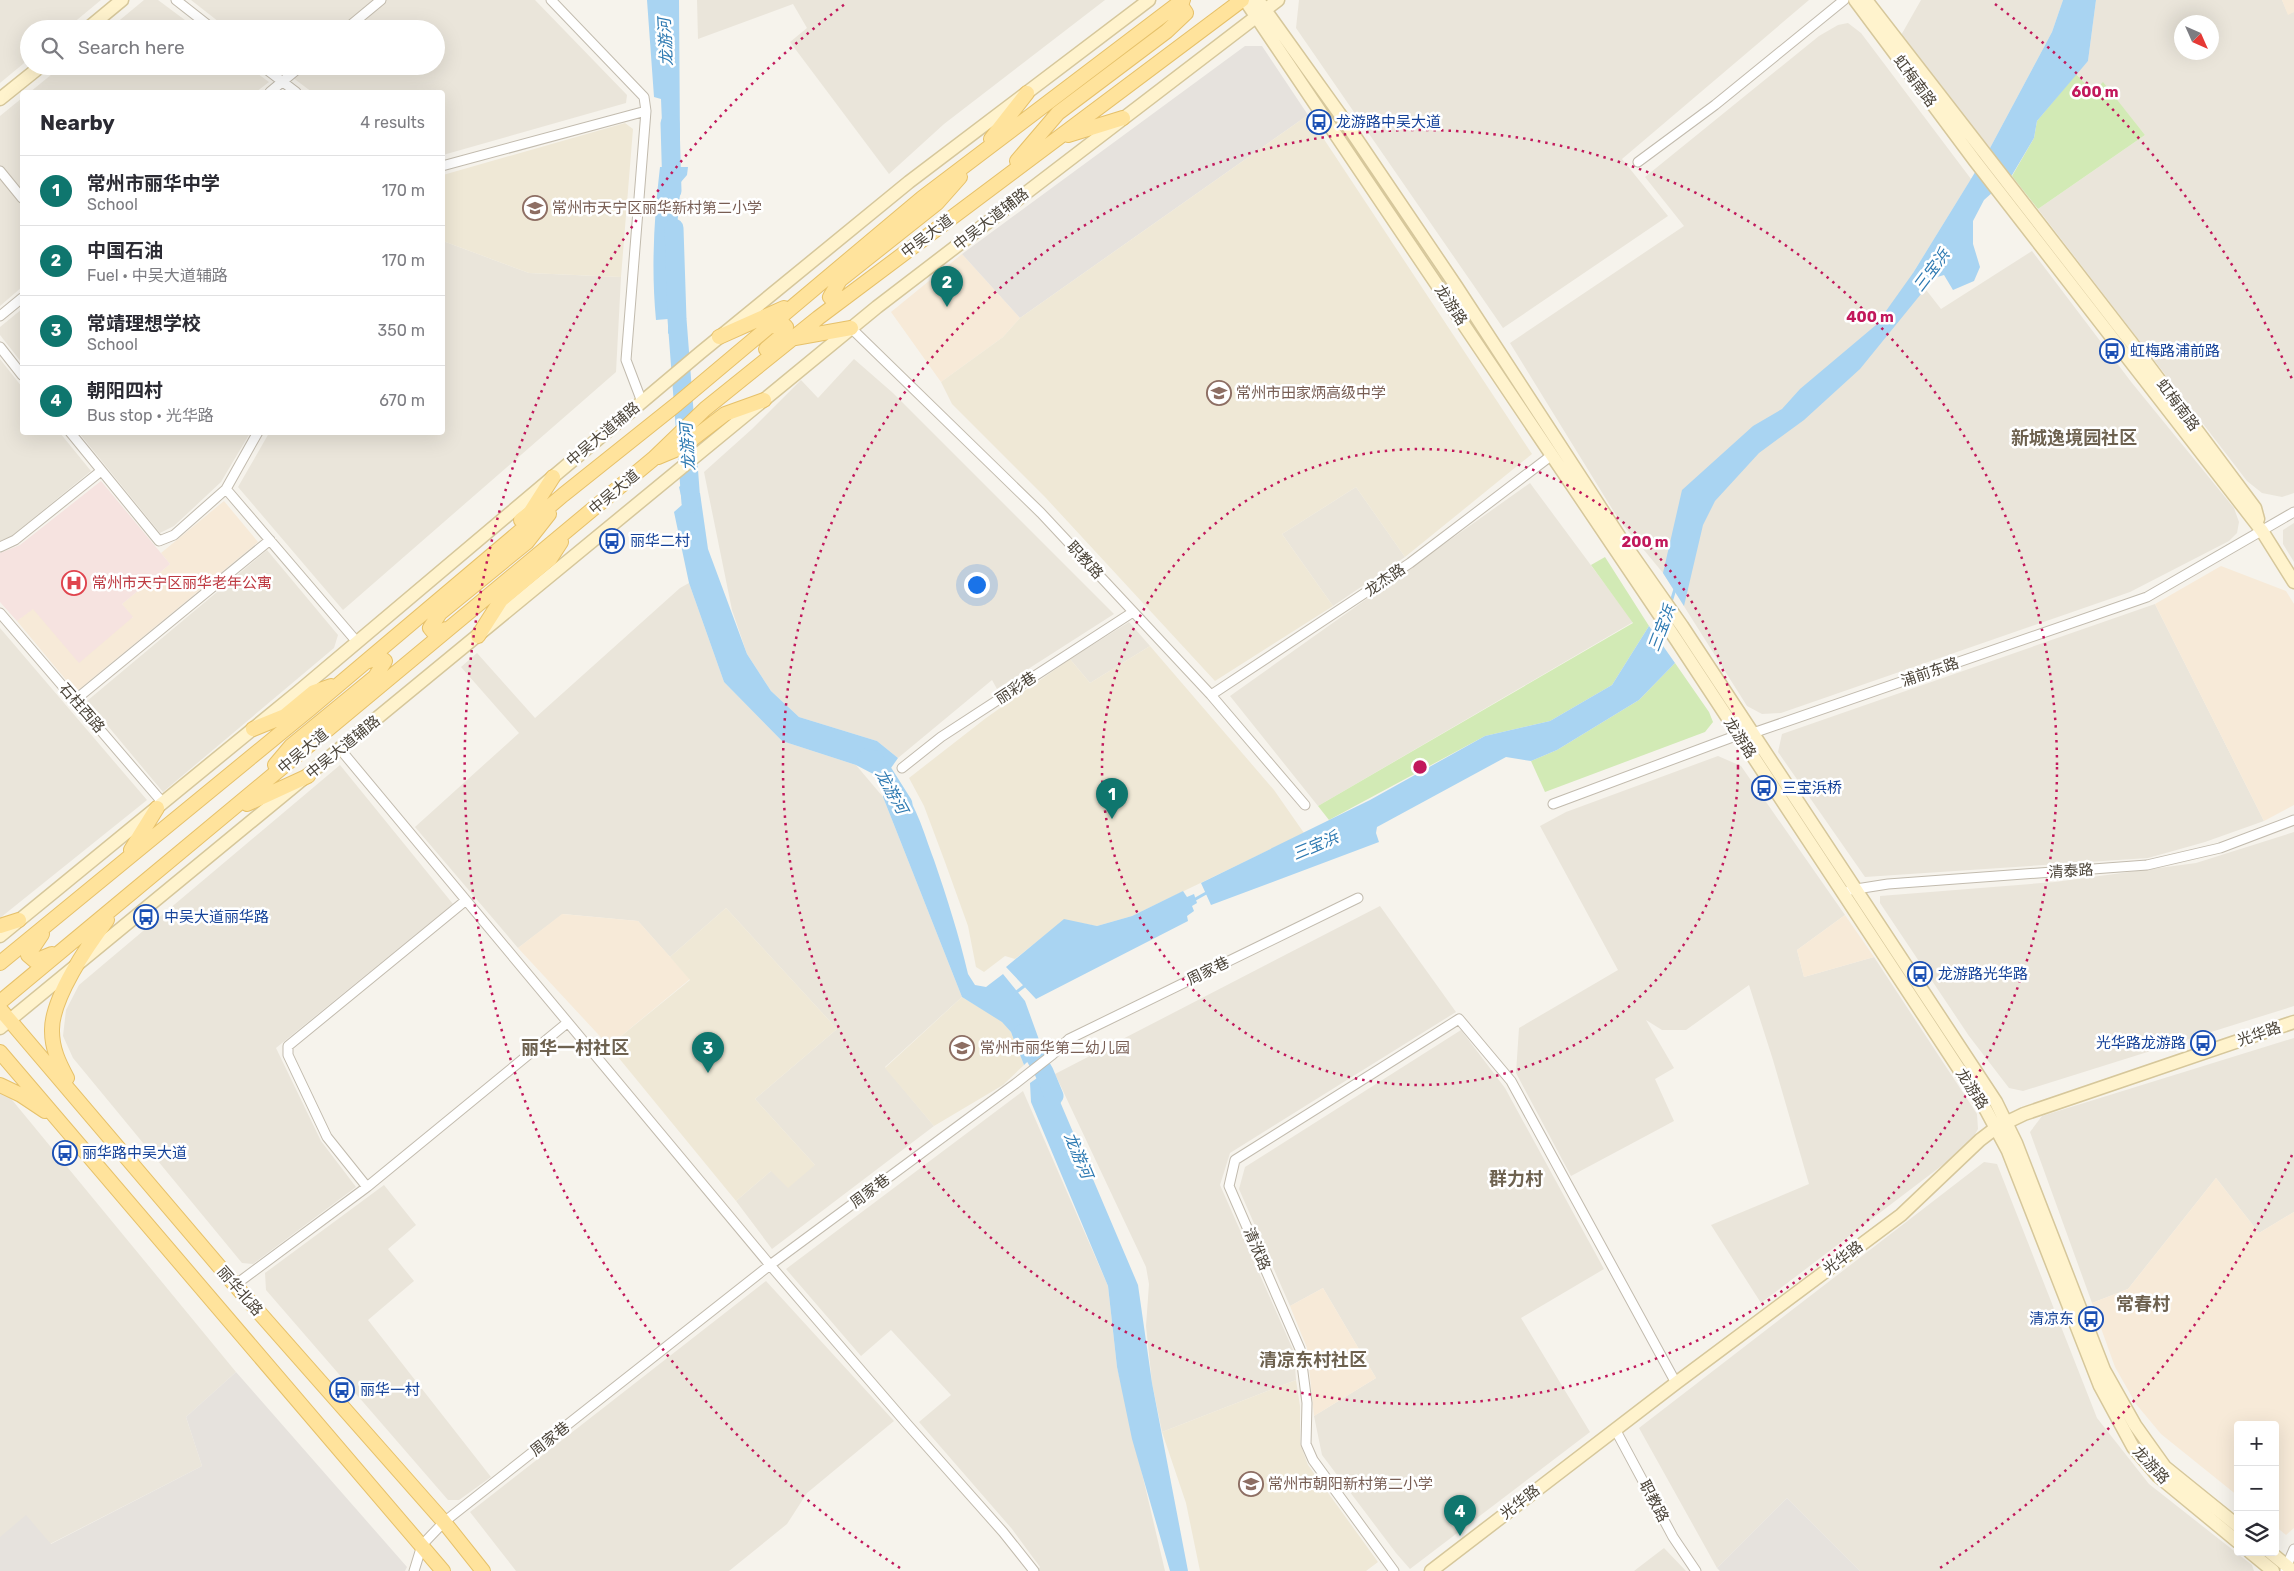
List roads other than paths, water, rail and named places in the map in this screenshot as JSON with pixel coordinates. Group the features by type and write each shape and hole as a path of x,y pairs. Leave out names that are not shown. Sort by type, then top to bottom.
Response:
{"main road":[{"path":"98,20 122,0"},
{"path":"719,337 909,182 1149,0"},
{"name":"中吴大道","path":"0,963 341,682 563,495 678,404 922,198 1183,0"},
{"name":"中吴大道","path":"0,1002 653,459 705,410 794,338 1001,180 1243,0"},
{"name":"龙游路","path":"1243,0 1260,8 1440,261 1621,539 1661,594 1753,733 1848,891"},
{"name":"中吴大道辅路","path":"5,1024 852,328 1123,118 1260,8 1278,0"},
{"name":"虹梅南路","path":"1855,0 1975,161 2262,531 2294,582"},
{"name":"虹梅南路","path":"1866,0 2131,342 2255,508 2262,531"},
{"path":"1001,180 1058,113 1167,31 1186,12 1182,7 1162,15"},
{"name":"龙游路","path":"1260,8 1552,455 1738,735 1848,891 2002,1125 2104,1370 2134,1425 2165,1467 2234,1523"},
{"path":"0,99 30,75"},
{"path":"846,297 833,300 830,297 840,280 937,203 1027,93"},
{"path":"1058,138 1123,118"},
{"path":"719,337 798,302"},
{"path":"705,410 738,372 780,337 786,327 782,323 768,327"},
{"path":"794,338 852,328"},
{"name":"中吴大道辅路","path":"0,936 357,642 719,337"},
{"path":"653,459 682,447 725,414 764,400"},
{"path":"465,578 494,542 530,513 553,477"},
{"path":"452,626 435,634 430,628 440,613 528,542 563,495"},
{"path":"478,636 501,600 550,559 571,527"},
{"path":"250,794 291,746 375,677 385,662 380,657 363,663"},
{"path":"253,728 285,716 314,692 341,682"},
{"path":"228,813 308,776"},
{"path":"124,861 160,805"},
{"path":"78,1099 56,1056 52,1030 54,1008 77,966 119,903"},
{"path":"0,926 19,920"},
{"path":"51,921 28,954 35,961 66,948"},
{"name":"丽华北路","path":"0,1009 5,1024 78,1099 235,1285 444,1522 483,1571"},
{"name":"光华路","path":"1432,1571 1615,1429 1901,1215 1980,1140 2002,1125 2024,1114 2294,1022"},
{"name":"丽华北路","path":"0,1052 443,1571"},
{"path":"0,1085 21,1095 60,1121"},
{"name":"龙游路","path":"2002,1125 2008,1151 2100,1386 2133,1447 2158,1476 2234,1539"},
{"path":"2255,1556 2273,1571"},
{"path":"2274,1556 2288,1569"}],"street":[{"path":"176,0 202,20"},
{"path":"357,20 380,0"},
{"path":"551,0 644,97 646,111 626,360 642,402"},
{"path":"1638,162 1715,105 1844,0"},
{"path":"273,75 293,90"},
{"path":"272,90 290,75"},
{"path":"445,165 646,111"},
{"path":"0,171 20,196"},
{"path":"0,316 20,300"},
{"name":"职教路","path":"852,328 1041,513 1211,695 1305,805"},
{"path":"0,347 20,372"},
{"path":"72,435 159,541 174,535 226,489 256,435"},
{"name":"龙杰路","path":"1211,695 1410,563 1552,455"},
{"path":"0,548 15,540 101,471"},
{"path":"226,489 357,642"},
{"name":"浦前东路","path":"1553,804 1738,735 1753,733 2147,597 2294,512"},
{"path":"75,700 270,540"},
{"name":"丽彩巷","path":"902,768 941,737 1133,612"},
{"name":"石柱西路","path":"0,613 75,700 160,805"},
{"path":"340,749 770,1265 1003,1532 1034,1571"},
{"name":"清泰路","path":"1848,891 2147,865 2220,848 2294,820"},
{"name":"周家巷","path":"422,1545 444,1522 770,1265 1015,1084 1069,1039 1358,898"},
{"path":"367,1187 327,1137 288,1055 288,1046 465,901"},
{"name":"清洑路","path":"1394,1571 1313,1460 1306,1444 1307,1403 1300,1349 1229,1186 1235,1160 1459,1020 1511,1081 1676,1383"},
{"path":"235,1285 367,1187 567,1023"},
{"name":"职教路","path":"1615,1429 1673,1537 1696,1571"},
{"path":"414,1571 422,1545"},
{"path":"2288,1569 2294,1550"}],"water":[{"path":"647,0 679,0 680,147 663,147 661,99 654,97"},
{"path":"2063,0 2096,0 2088,61 2037,121 2034,138 2012,175 1984,200 1973,221 1973,244 1980,267 1974,281 1953,290 1944,275 1934,278 1860,369 1804,420 1759,453 1715,501 1703,525 1684,606 1663,573 1682,490 1753,426 1782,409 1800,389 1876,325 1913,273 1990,148 2052,32"},
{"path":"660,167 688,167 687,175 681,182 672,284 681,302 680,324 668,334 668,319 656,320 654,301 654,243"},
{"path":"692,475 693,493 700,493 708,549 747,654 771,691 799,717 877,741 898,758 891,768 879,777 856,765 782,741 724,682 689,583 674,512 683,504 679,487"},
{"path":"1649,626 1675,663 1639,700 1557,750 1531,761 1506,757 1377,827 1376,833 1379,842 1211,905 1201,883 1370,800 1485,736 1550,721 1612,685"},
{"path":"894,779 908,797 922,827 948,902 968,974 975,985 986,987 1003,974 1025,1001 1042,1048 1024,1065 1011,1032 1002,1022 962,997 883,797 884,785"},
{"path":"1183,891 1187,897 1194,894 1197,903 1192,906 1194,911 1187,916 1188,921 1036,999 1006,967 1064,919 1097,926 1132,916"},
{"path":"1047,1071 1138,1285 1152,1383 1188,1571 1170,1571 1132,1439 1117,1367 1108,1286 1031,1102 1030,1083"}],"waterway":[{"name":"龙游河","path":"670,123 672,191"},
{"name":"龙游河","path":"674,228 677,319 691,503"},
{"name":"三宝浜","path":"1671,602 1675,589"},
{"name":"三宝浜","path":"1656,642 1662,624"},
{"name":"龙游河","path":"867,758 875,760 903,804"},
{"name":"三宝浜","path":"1192,901 1208,892"},
{"name":"三宝浜","path":"1014,994 1027,984"},
{"name":"龙游河","path":"1022,1034 1044,1072 1054,1096"}],"place":[{"name":"龙游路中吴大道","path":"1319,122"},
{"name":"常州市天宁区丽华新村第二小学","path":"535,208"},
{"name":"中国石油","path":"947,307"},
{"name":"虹梅路浦前路","path":"2112,351"},
{"name":"常州市田家炳高级中学","path":"1219,393"},
{"name":"丽华二村","path":"612,541"},
{"name":"常州市天宁区丽华老年公寓","path":"74,583"},
{"name":"三宝浜桥","path":"1764,788"},
{"name":"常州市丽华中学","path":"1112,819"},
{"name":"中吴大道丽华路","path":"146,917"},
{"name":"龙游路光华路","path":"1920,974"},
{"name":"光华路龙游路","path":"2203,1043"},
{"name":"常州市丽华第二幼儿园","path":"962,1048"},
{"name":"常靖理想学校","path":"708,1073"},
{"name":"丽华路中吴大道","path":"65,1153"},
{"name":"清凉东","path":"2091,1319"},
{"name":"丽华一村","path":"342,1390"},
{"name":"常州市朝阳新村第二小学","path":"1251,1484"},
{"name":"朝阳四村","path":"1460,1536"}],"district":[{"name":"新城逸境园社区","path":"2074,438"},
{"name":"丽华一村社区","path":"575,1048"},
{"name":"群力村","path":"1516,1179"},
{"name":"常春村","path":"2143,1304"},
{"name":"清凉东村社区","path":"1313,1360"}]}
